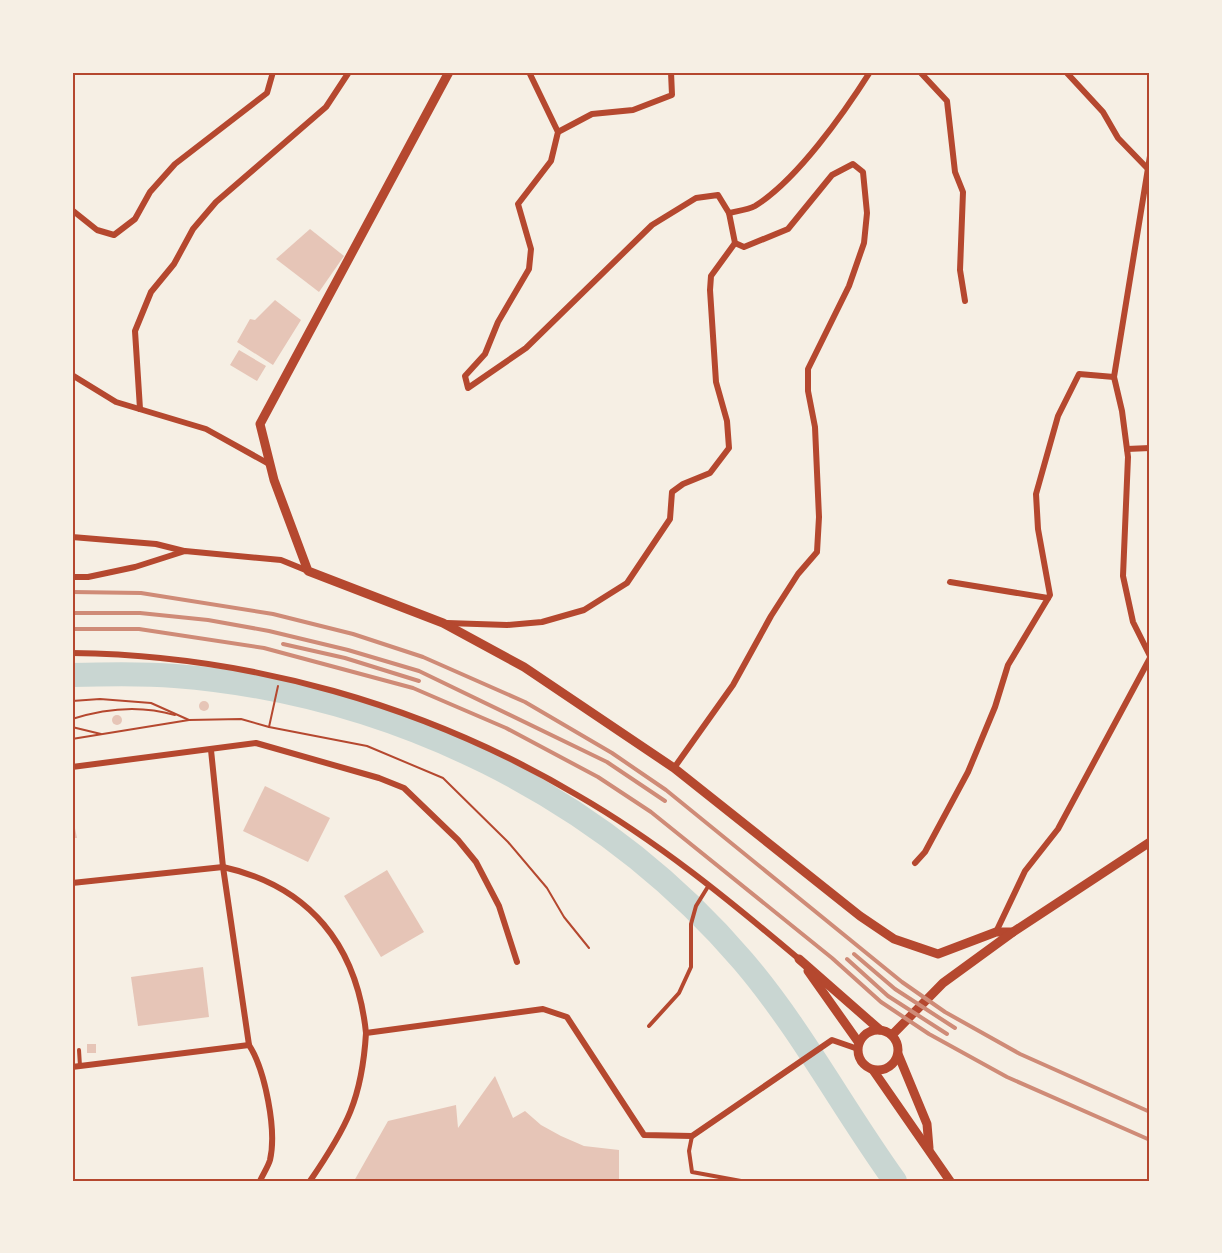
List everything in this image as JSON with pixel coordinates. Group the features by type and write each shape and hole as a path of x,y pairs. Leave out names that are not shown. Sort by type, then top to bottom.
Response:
{"street":[{"path":"72,210 97,230 114,235 135,219 150,192 175,164 267,93 273,72"},
{"path":"140,409 135,331 151,292 174,264 193,229 216,202 326,107 349,72"},
{"path":"308,572 270,464 260,424 449,72"},
{"path":"443,623 507,625 542,622 584,610 627,583 670,519 672,492 683,484 710,473 729,448 727,421 716,382 710,290 711,276 735,243 729,213 717,195 696,198 652,225 526,348 468,388 465,376 485,354 498,322 529,269 531,249 518,204 551,161 558,132 529,72"},
{"path":"558,132 592,114 633,110 672,95 671,72"},
{"path":"729,213 753,207 774,192 847,109 870,72"},
{"path":"920,72 947,102 955,172 963,192 960,270 965,301"},
{"path":"1066,72 1103,112 1118,138 1148,169"},
{"path":"996,932 1025,871 1058,829 1150,657 1133,622 1123,576 1127,449 1122,411 1114,377 1150,156"},
{"path":"674,768 733,686 771,616 798,574 817,552 819,506 808,369 849,286 864,243 867,213 863,172 853,164 832,175 788,230 744,247 735,243"},
{"path":"915,863 925,852 968,772 995,707 1008,665 1050,595 1038,529 1036,494 1058,416 1079,374 1114,377"},
{"path":"72,375 116,402 206,429 270,464"},
{"path":"1127,449 1150,448"},
{"path":"72,537 156,544 185,551 281,561 443,623 524,667 674,768 860,916 894,939 938,954 996,932 1013,932"},
{"path":"72,577 88,577 135,567 185,551"},
{"path":"950,582 1048,598"},
{"path":"72,653 121,654 232,668 318,685 401,713 500,754 578,795 709,885 800,959 880,1030 892,1035 927,1124 930,1150"},
{"path":"72,767 256,743 379,777 404,788 451,833 476,862 499,906 517,962"},
{"path":"211,750 223,867 249,1045 258,1058 271,1123 270,1161 260,1181"},
{"path":"892,1035 943,983 1013,932 1150,842"},
{"path":"72,883 223,867 246,872 273,884 304,903 331,933 351,964 363,999 366,1033 364,1073 355,1104 336,1143 310,1181"},
{"path":"800,959 859,1046 862,1062 873,1070 950,1181"},
{"path":"366,1033 543,1008 567,1017 644,1135 692,1136 832,1040 859,1046"},
{"path":"859,1046 867,1033 880,1030"},
{"path":"72,1067 249,1045"},
{"path":"873,1070 886,1069 892,1065 898,1054"}],"lane":[{"path":"649,1026 679,993 691,967 691,924 696,906 709,885"},
{"path":"79,1050 80,1066"},
{"path":"692,1136 689,1151 692,1172 741,1181"}],"path":[{"path":"269,727 278,688"},
{"path":"72,701 100,699 151,703 189,720 157,710 134,708 107,710 72,719"},
{"path":"72,727 102,734"}],"building":[{"path":"310,229 344,256 319,292 276,259"},
{"path":"275,300 301,320 273,365 237,342 250,319 255,320"},
{"path":"239,350 266,366 257,381 230,365"},
{"path":"204,701 208,702 208,710 204,711 200,710 199,706 200,702"},
{"path":"117,715 121,716 121,724 117,725 113,724 112,720 113,716"},
{"path":"265,786 330,818 308,862 243,831"},
{"path":"72,814 77,838 72,838"},
{"path":"387,870 424,932 381,957 344,896"},
{"path":"203,967 209,1017 138,1026 131,977"},
{"path":"87,1044 96,1044 96,1053 87,1053"},
{"path":"495,1076 513,1118 525,1111 541,1125 584,1146 619,1150 619,1181 354,1181 388,1121 456,1105 458,1128"}],"waterway":[{"path":"72,675 175,676 256,686 335,704 413,730 487,763 558,802 625,849 687,902 743,961 784,1014 895,1181"}],"railway":[{"path":"72,592 141,593 273,614 353,634 423,657 525,702 612,753 666,790 902,982 945,1012 1020,1054 1150,1112"},
{"path":"72,613 140,613 208,620 269,631 348,650 419,671 607,762 665,801"},
{"path":"72,629 139,629 264,648 413,688 506,728 598,777 651,812 832,958 881,1002 929,1034 1007,1077 1150,1140"},
{"path":"283,644 345,658 419,681"},
{"path":"854,954 895,989 955,1028"},
{"path":"847,959 888,996 947,1034"}]}
